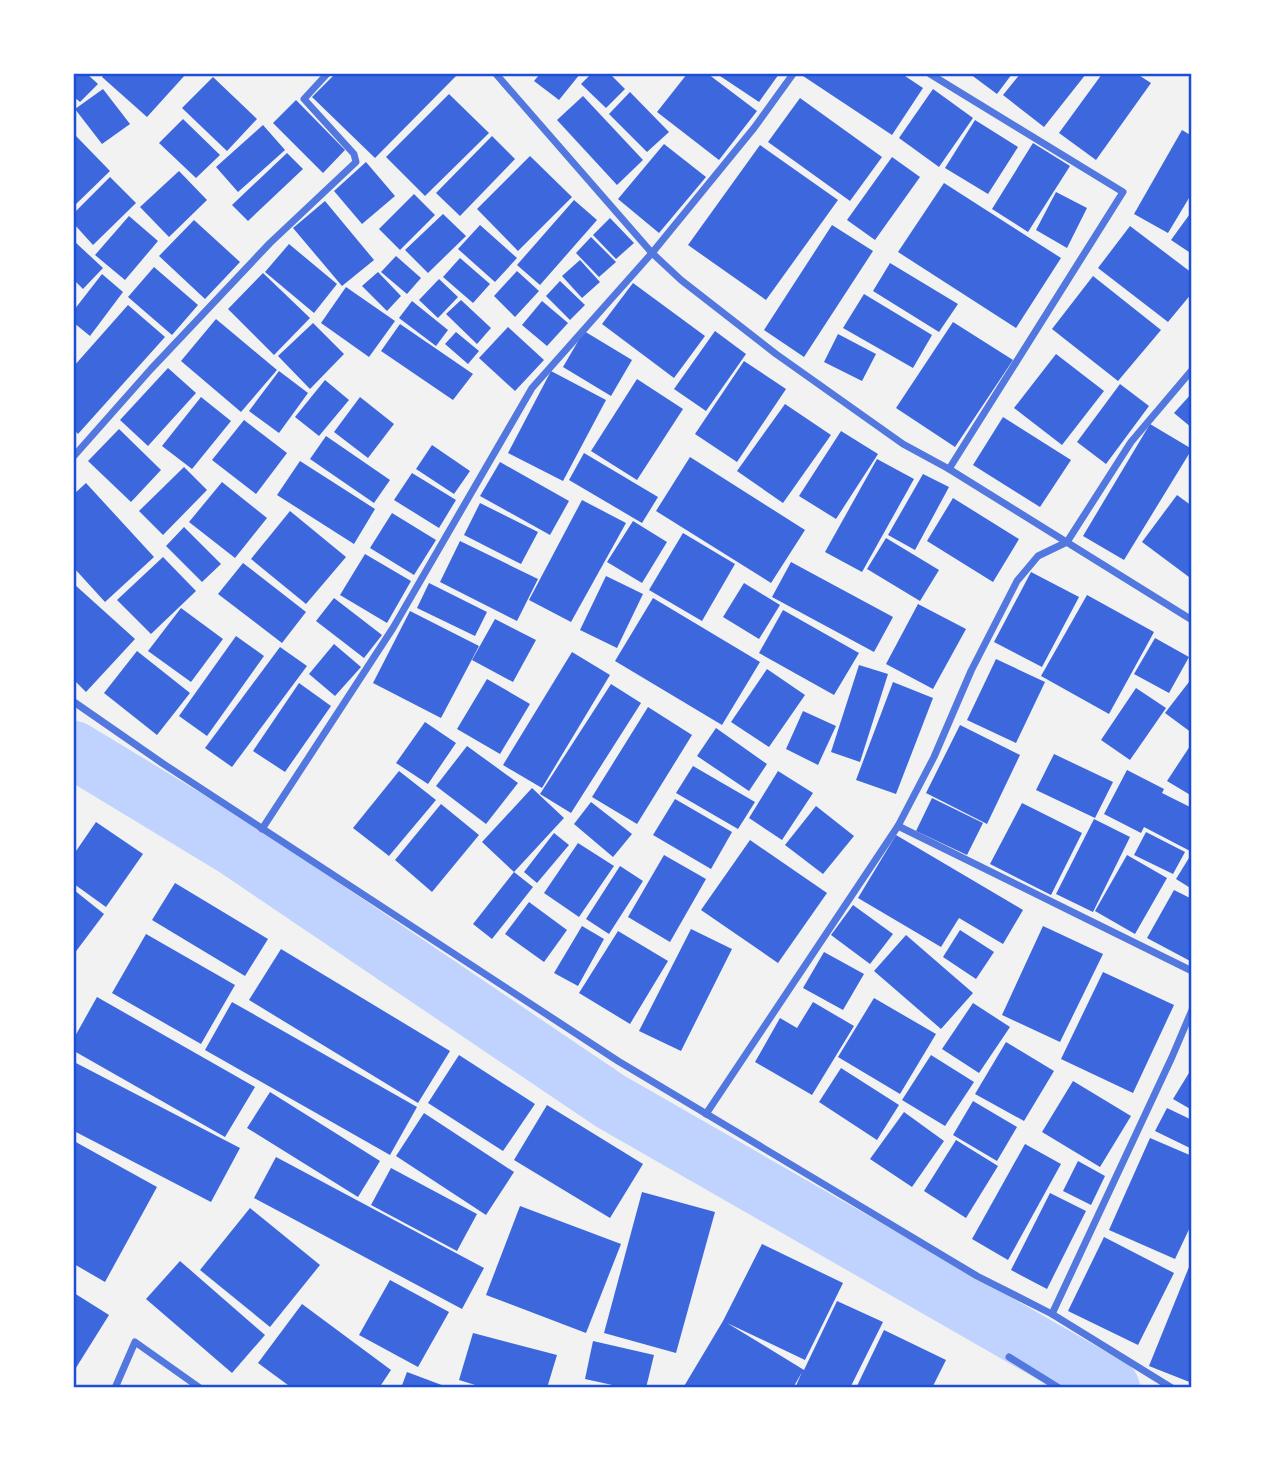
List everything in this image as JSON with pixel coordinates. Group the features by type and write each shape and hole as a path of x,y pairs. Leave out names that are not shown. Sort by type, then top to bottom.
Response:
{"street":[{"path":"74,456 161,358 261,253 356,162 354,155 304,99 327,74"},
{"path":"496,74 652,253 681,280 776,354 904,444 949,469 1192,620"},
{"path":"262,828 393,628 532,388 652,253 754,128 793,74"},
{"path":"930,74 1123,192 949,469"},
{"path":"706,1114 898,826 934,757 971,671 1017,581 1038,556 1067,542 1131,442 1192,370"},
{"path":"74,702 162,763 618,1061 977,1276 1052,1314 1172,1388"},
{"path":"898,826 1192,971"},
{"path":"1052,1314 1192,1010"},
{"path":"115,1388 135,1342 200,1388"},
{"path":"1009,1357 1059,1388"}],"building":[{"path":"74,74 87,74 98,84 80,102 74,97"},
{"path":"105,74 186,74 147,117 102,77"},
{"path":"335,74 458,74 375,158 312,97"},
{"path":"540,74 580,74 559,100 534,81"},
{"path":"591,74 610,74 625,89 606,108 581,84"},
{"path":"687,74 708,74 757,111 719,160 657,112"},
{"path":"717,74 779,74 759,102"},
{"path":"902,74 923,88 892,135 803,76"},
{"path":"970,74 1012,74 997,94"},
{"path":"1020,74 1086,74 1044,127 1003,95"},
{"path":"1102,74 1137,74 1151,83 1096,160 1059,133"},
{"path":"213,77 257,119 227,151 182,108"},
{"path":"103,89 130,124 102,144 75,109"},
{"path":"933,89 973,118 939,167 899,138"},
{"path":"630,92 669,132 647,152 609,114"},
{"path":"449,94 489,133 425,196 386,157"},
{"path":"583,96 643,160 617,185 557,120"},
{"path":"800,98 882,157 850,201 768,142"},
{"path":"296,100 345,150 323,173 273,123"},
{"path":"183,119 220,155 196,178 159,143"},
{"path":"975,120 1018,147 988,194 945,168"},
{"path":"263,125 285,150 238,192 216,167"},
{"path":"1182,130 1192,136 1192,193 1168,233 1134,214"},
{"path":"76,136 110,171 74,206 74,138"},
{"path":"492,136 515,159 460,216 436,193"},
{"path":"1033,143 1070,166 1028,232 992,209"},
{"path":"664,144 706,177 659,233 618,199"},
{"path":"760,145 838,200 766,300 688,245"},
{"path":"287,153 303,169 248,221 232,205"},
{"path":"530,156 572,197 518,251 477,209"},
{"path":"892,157 920,177 875,240 847,220"},
{"path":"366,162 395,196 362,224 334,191"},
{"path":"179,171 207,200 169,237 140,207"},
{"path":"110,177 136,203 93,245 74,224 74,213"},
{"path":"944,183 1061,258 1016,328 898,252"},
{"path":"1056,192 1087,208 1067,248 1036,230"},
{"path":"414,194 435,215 400,250 379,229"},
{"path":"574,200 597,220 540,285 517,265"},
{"path":"325,201 374,260 342,286 293,228"},
{"path":"1192,211 1192,254 1171,240"},
{"path":"443,214 466,236 428,273 405,250"},
{"path":"129,216 158,241 125,280 95,255"},
{"path":"610,218 634,243 616,259 593,235"},
{"path":"194,220 240,262 205,299 159,256"},
{"path":"480,225 517,258 495,282 458,249"},
{"path":"832,225 873,251 804,357 764,330"},
{"path":"1130,226 1192,273 1192,293 1168,322 1098,268"},
{"path":"591,237 616,262 599,277 576,253"},
{"path":"74,241 103,268 83,289 74,280"},
{"path":"289,244 337,284 314,313 265,272"},
{"path":"396,256 421,278 407,294 381,272"},
{"path":"460,258 490,284 473,303 443,277"},
{"path":"580,260 600,282 582,298 562,276"},
{"path":"890,263 958,304 939,332 873,291"},
{"path":"154,267 198,305 172,335 128,297"},
{"path":"517,271 539,291 515,317 494,296"},
{"path":"378,272 401,296 387,311 362,286"},
{"path":"263,273 310,318 274,355 228,309"},
{"path":"102,274 123,292 90,336 74,323 74,310"},
{"path":"1093,276 1161,330 1118,381 1052,329"},
{"path":"439,279 458,297 438,318 419,300"},
{"path":"560,281 585,305 570,320 546,296"},
{"path":"633,283 705,336 674,378 602,324"},
{"path":"346,287 395,321 369,357 321,323"},
{"path":"864,294 932,335 913,368 843,328"},
{"path":"461,300 491,328 477,344 446,314"},
{"path":"412,301 448,330 436,346 399,318"},
{"path":"542,301 568,323 547,346 522,325"},
{"path":"128,305 165,337 78,434 74,430 74,366"},
{"path":"216,319 277,370 241,412 181,361"},
{"path":"953,322 1013,360 955,447 896,408"},
{"path":"313,323 344,354 310,389 278,356"},
{"path":"400,324 473,374 453,400 381,351"},
{"path":"508,327 544,360 515,391 479,358"},
{"path":"584,331 632,360 611,396 563,367"},
{"path":"715,331 746,354 706,411 674,389"},
{"path":"456,332 479,351 468,364 445,344"},
{"path":"838,334 876,354 862,381 824,362"},
{"path":"1056,354 1104,391 1062,445 1014,408"},
{"path":"744,361 786,389 737,462 695,434"},
{"path":"168,368 196,393 148,446 120,420"},
{"path":"279,371 308,393 279,433 249,411"},
{"path":"551,371 606,400 563,481 508,453"},
{"path":"637,379 683,409 637,480 591,451"},
{"path":"325,380 349,400 319,436 295,417"},
{"path":"1120,384 1149,406 1106,464 1077,442"},
{"path":"1192,393 1192,428 1174,413"},
{"path":"201,397 231,421 192,469 162,446"},
{"path":"360,397 394,424 368,458 334,432"},
{"path":"785,404 831,435 783,503 737,471"},
{"path":"1003,417 1071,460 1040,507 973,465"},
{"path":"244,420 287,453 256,494 212,460"},
{"path":"1150,424 1192,449 1124,560 1083,536"},
{"path":"119,429 161,470 131,502 88,461"},
{"path":"841,431 878,454 836,519 799,496"},
{"path":"326,436 390,480 374,503 310,459"},
{"path":"432,445 470,471 454,494 416,469"},
{"path":"584,453 658,497 642,523 569,480"},
{"path":"690,457 805,530 771,583 656,511"},
{"path":"877,459 914,479 862,572 825,552"},
{"path":"300,461 375,509 354,544 277,495"},
{"path":"500,462 569,501 550,535 480,496"},
{"path":"184,467 207,490 163,535 139,511"},
{"path":"412,473 456,500 439,528 394,500"},
{"path":"923,474 949,487 915,550 888,535"},
{"path":"222,482 267,518 235,558 189,522"},
{"path":"86,483 154,557 105,602 74,568 74,494"},
{"path":"1177,495 1192,506 1192,574 1189,577 1142,542"},
{"path":"953,498 1019,539 993,582 927,541"},
{"path":"582,500 626,523 571,622 529,600"},
{"path":"480,503 538,532 521,564 464,535"},
{"path":"290,511 346,557 306,604 251,559"},
{"path":"392,513 436,540 414,575 370,548"},
{"path":"633,521 667,542 642,583 607,562"},
{"path":"184,527 221,564 202,582 166,546"},
{"path":"683,533 735,564 702,621 649,590"},
{"path":"886,538 939,570 920,601 867,569"},
{"path":"460,541 538,579 517,621 440,582"},
{"path":"365,554 411,581 387,623 340,595"},
{"path":"163,557 196,591 151,634 117,600"},
{"path":"791,562 893,617 874,652 772,597"},
{"path":"243,563 306,612 282,643 218,594"},
{"path":"1031,572 1079,597 1042,667 994,642"},
{"path":"606,576 643,594 617,648 580,630"},
{"path":"429,583 487,612 475,636 417,608"},
{"path":"744,583 780,605 759,639 723,617"},
{"path":"74,584 135,639 86,692 74,680"},
{"path":"1087,595 1154,632 1109,714 1041,676"},
{"path":"334,598 382,635 364,658 316,621"},
{"path":"653,598 760,662 722,725 615,661"},
{"path":"918,604 966,629 933,689 886,664"},
{"path":"181,608 223,639 191,682 148,651"},
{"path":"783,610 859,653 834,695 759,653"},
{"path":"410,611 479,646 441,718 373,683"},
{"path":"495,619 536,640 513,682 472,660"},
{"path":"236,636 264,656 207,736 179,716"},
{"path":"1155,638 1189,657 1169,693 1134,674"},
{"path":"334,644 361,667 335,696 309,674"},
{"path":"280,647 307,666 232,767 205,748"},
{"path":"137,651 190,693 157,735 104,693"},
{"path":"572,652 610,675 542,788 503,765"},
{"path":"996,659 1045,682 1016,743 967,720"},
{"path":"859,665 888,674 860,762 831,752"},
{"path":"767,669 805,695 769,747 731,722"},
{"path":"1192,678 1192,733 1165,713"},
{"path":"487,679 530,704 500,754 457,729"},
{"path":"893,682 933,698 896,794 856,780"},
{"path":"299,683 331,706 285,772 253,751"},
{"path":"611,684 641,703 571,813 540,794"},
{"path":"1136,688 1166,708 1130,760 1101,740"},
{"path":"648,707 692,735 637,824 592,797"},
{"path":"803,711 836,726 818,765 786,749"},
{"path":"425,722 456,743 428,784 396,763"},
{"path":"960,725 1020,755 987,824 926,793"},
{"path":"716,728 767,764 749,791 697,756"},
{"path":"1192,743 1192,796 1167,781"},
{"path":"467,746 518,783 486,824 436,786"},
{"path":"1054,754 1113,782 1095,818 1036,790"},
{"path":"693,766 755,802 738,829 676,793"},
{"path":"1127,770 1164,789 1162,793 1192,808 1192,852 1144,827 1141,833 1104,814"},
{"path":"399,771 436,800 389,856 353,828"},
{"path":"778,771 813,793 782,840 749,818"},
{"path":"532,788 564,818 514,872 482,842"},
{"path":"932,798 983,823 967,855 916,831"},
{"path":"675,799 732,832 711,869 653,835"},
{"path":"591,802 632,834 613,857 574,824"},
{"path":"1022,803 1082,833 1051,895 990,864"},
{"path":"441,804 479,835 432,892 395,860"},
{"path":"816,806 854,836 823,874 785,845"},
{"path":"1094,819 1130,837 1093,912 1056,894"},
{"path":"96,822 143,854 106,907 74,884 74,854"},
{"path":"1146,832 1185,852 1173,874 1134,855"},
{"path":"554,833 569,845 537,883 524,872"},
{"path":"896,835 1023,910 1003,944 959,918 941,947 858,898"},
{"path":"750,840 827,893 778,963 701,910"},
{"path":"578,843 614,866 579,917 544,893"},
{"path":"1192,853 1192,889 1176,879"},
{"path":"664,855 706,879 670,942 628,917"},
{"path":"1127,855 1167,878 1135,934 1095,911"},
{"path":"620,866 643,881 609,934 586,919"},
{"path":"514,872 533,887 492,939 473,924"},
{"path":"175,883 268,939 245,976 152,920"},
{"path":"74,890 104,914 74,954"},
{"path":"1174,890 1192,899 1192,962 1147,938"},
{"path":"529,902 567,930 544,962 505,934"},
{"path":"853,905 893,934 870,964 831,935"},
{"path":"582,926 604,939 578,986 554,973"},
{"path":"1043,926 1103,954 1060,1042 1002,1015"},
{"path":"691,929 732,949 681,1051 639,1031"},
{"path":"960,930 994,952 976,979 943,957"},
{"path":"618,931 668,961 630,1024 579,993"},
{"path":"146,934 235,985 201,1044 112,993"},
{"path":"906,935 973,993 941,1029 874,971"},
{"path":"281,949 450,1051 418,1103 249,1000"},
{"path":"824,952 864,974 843,1010 803,988"},
{"path":"1103,972 1174,1005 1133,1093 1061,1059"},
{"path":"97,997 255,1087 225,1137 74,1051 74,1038"},
{"path":"874,998 936,1034 900,1094 838,1057"},
{"path":"232,1002 417,1107 390,1155 205,1050"},
{"path":"813,1002 854,1026 812,1095 755,1062 780,1018 797,1028"},
{"path":"973,1003 1010,1027 979,1073 942,1049"},
{"path":"1006,1042 1054,1071 1024,1121 975,1094"},
{"path":"459,1055 535,1104 503,1151 428,1103"},
{"path":"931,1055 974,1082 945,1126 902,1100"},
{"path":"74,1062 240,1148 211,1202 74,1131"},
{"path":"841,1068 899,1105 877,1140 819,1102"},
{"path":"1192,1068 1192,1110 1173,1099"},
{"path":"1073,1081 1131,1116 1100,1167 1042,1132"},
{"path":"270,1092 380,1161 358,1197 247,1128"},
{"path":"973,1101 1017,1127 997,1161 953,1135"},
{"path":"547,1105 643,1164 610,1218 514,1160"},
{"path":"1167,1108 1192,1120 1192,1149 1155,1131"},
{"path":"904,1112 944,1141 912,1187 870,1159"},
{"path":"424,1113 514,1172 486,1215 396,1156"},
{"path":"1150,1138 1192,1156 1192,1223 1175,1259 1109,1230"},
{"path":"956,1140 998,1166 966,1218 924,1191"},
{"path":"74,1141 157,1187 105,1282 74,1264"},
{"path":"1025,1144 1061,1164 1008,1260 972,1239"},
{"path":"276,1157 484,1268 462,1309 254,1198"},
{"path":"1078,1161 1105,1176 1091,1205 1063,1191"},
{"path":"391,1168 477,1214 457,1251 371,1205"},
{"path":"642,1192 715,1212 676,1353 604,1333"},
{"path":"1050,1193 1086,1211 1047,1289 1011,1270"},
{"path":"520,1206 621,1244 586,1333 486,1295"},
{"path":"250,1208 320,1265 270,1327 200,1270"},
{"path":"1104,1237 1174,1273 1138,1345 1068,1311"},
{"path":"762,1244 843,1283 805,1360 727,1323 804,1370 837,1301 883,1322 850,1388 795,1388 802,1372 793,1388 683,1388 723,1321"},
{"path":"180,1261 265,1335 232,1373 146,1299"},
{"path":"1192,1262 1192,1383 1149,1366"},
{"path":"390,1280 449,1312 418,1367 359,1335"},
{"path":"74,1293 109,1315 74,1371"},
{"path":"302,1304 391,1370 379,1388 292,1388 258,1363"},
{"path":"884,1330 946,1360 932,1388 856,1388"},
{"path":"473,1333 557,1355 547,1388 485,1388 459,1380"},
{"path":"593,1341 654,1355 646,1388 626,1388 585,1379"},
{"path":"407,1372 447,1387 447,1388 401,1388"}],"waterway":[{"path":"74,750 234,847 610,1101 1111,1388"}]}
